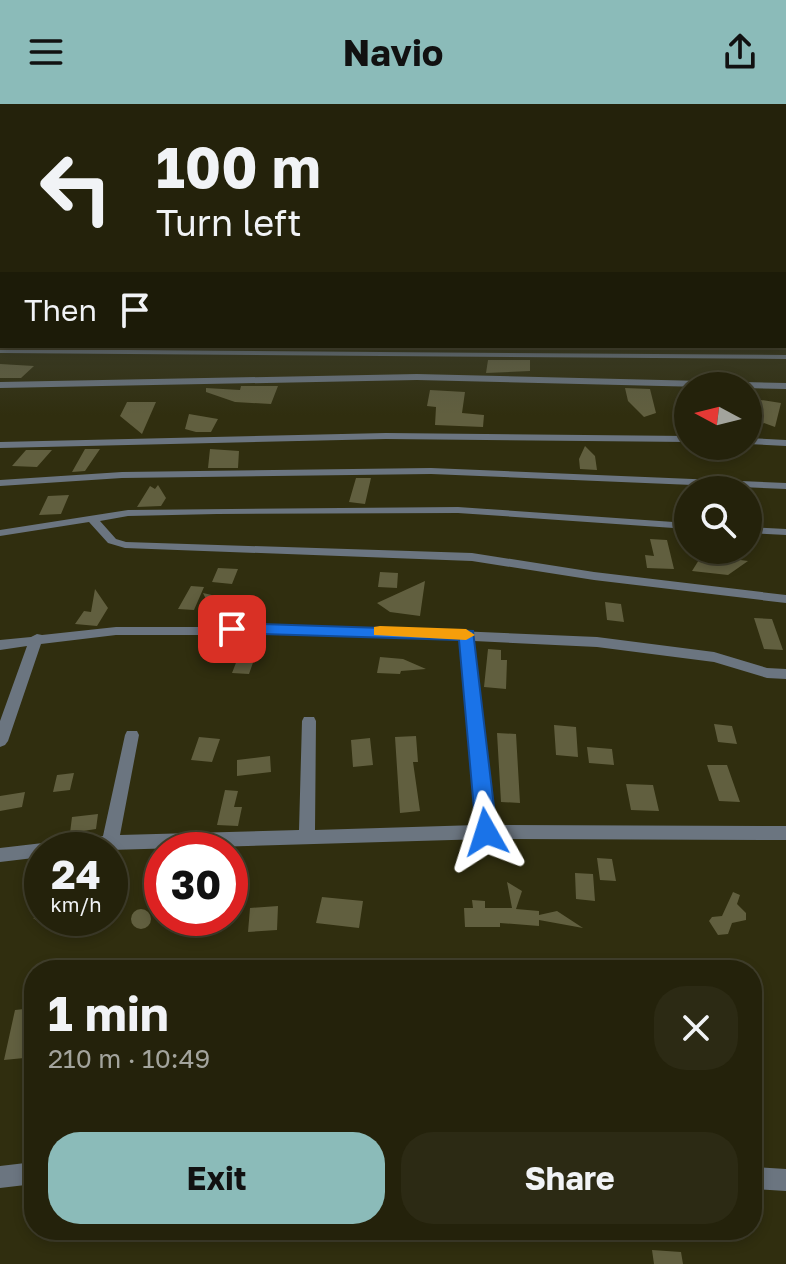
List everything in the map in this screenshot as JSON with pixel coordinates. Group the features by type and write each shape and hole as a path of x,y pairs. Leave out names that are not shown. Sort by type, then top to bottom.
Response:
{"street":[{"path":"0,351 786,357"},
{"path":"0,385 417,377 786,386"},
{"path":"0,445 386,436 674,439"},
{"path":"762,442 786,443"},
{"path":"0,483 122,475 431,471 786,486"},
{"path":"0,533 128,513 217,511 458,510 674,525"},
{"path":"92,519 112,541 125,545 472,557 594,576 786,599"},
{"path":"762,531 786,532"},
{"path":"0,645 37,638 116,631 232,629 467,635 612,644 714,657 767,673 786,674"},
{"path":"467,635 486,832"},
{"path":"0,741 37,638"},
{"path":"307,836 309,721"},
{"path":"112,832 132,735"},
{"path":"128,842 486,832 786,833"},
{"path":"0,855 24,852"},
{"path":"0,1177 24,1174"},
{"path":"762,1179 786,1180"}],"building":[{"path":"488,360 530,360 530,371 486,373"},
{"path":"0,364 34,366 21,378 0,378"},
{"path":"241,386 278,386 271,404 235,402 206,392 206,388 240,390"},
{"path":"625,388 650,389 656,413 644,417 628,401"},
{"path":"430,390 465,392 462,413 484,415 483,427 435,425 436,407 427,406"},
{"path":"762,400 781,403 775,427 764,423"},
{"path":"127,402 156,402 142,434 120,416"},
{"path":"189,414 218,419 211,432 196,432 185,429"},
{"path":"585,446 595,456 597,470 580,469 579,459"},
{"path":"85,449 100,449 85,471 72,472"},
{"path":"210,449 239,451 238,468 208,468"},
{"path":"26,450 52,450 37,467 12,466"},
{"path":"356,478 371,478 365,504 349,502"},
{"path":"158,485 166,498 161,506 137,507 150,486 155,489"},
{"path":"69,495 61,514 39,515 48,496"},
{"path":"650,539 667,540 674,569 647,568 645,555 654,556"},
{"path":"696,564 744,564 728,575 692,571"},
{"path":"218,568 238,569 232,584 212,582"},
{"path":"380,572 398,573 397,588 378,587"},
{"path":"425,581 420,616 390,612 377,603"},
{"path":"191,586 204,587 194,610 178,609"},
{"path":"95,589 108,608 97,626 75,624 84,611 91,612"},
{"path":"203,593 229,599 218,624"},
{"path":"605,602 621,604 624,622 607,620"},
{"path":"754,618 772,619 783,650 764,649"},
{"path":"488,649 501,650 501,660 507,660 506,689 484,687"},
{"path":"241,650 257,651 249,674 232,673"},
{"path":"380,657 403,659 426,669 401,671 400,674 377,673"},
{"path":"714,724 732,726 737,744 718,742"},
{"path":"554,725 576,727 578,757 556,755"},
{"path":"497,733 516,734 520,803 501,802"},
{"path":"416,736 418,762 413,762 420,811 400,813 395,737"},
{"path":"199,737 220,739 212,762 191,760"},
{"path":"370,738 373,765 353,767 351,740"},
{"path":"587,747 612,749 614,765 589,763"},
{"path":"270,756 271,772 237,776 237,760"},
{"path":"707,765 727,765 740,802 719,801"},
{"path":"74,773 70,790 53,792 57,775"},
{"path":"626,784 653,785 659,811 631,810"},
{"path":"225,790 238,791 234,807 242,807 238,826 217,825"},
{"path":"25,792 22,807 0,811 0,796"},
{"path":"98,814 96,829 70,832 72,817"},
{"path":"597,858 612,859 616,881 600,880"},
{"path":"575,873 593,874 595,901 576,899"},
{"path":"507,882 522,891 516,909 539,911 539,915 557,911 583,928 539,920 539,926 500,923 500,927 465,927 464,908 473,908 472,900 485,901 485,908 512,908"},
{"path":"733,892 740,895 737,904 746,913 746,920 732,923 728,934 718,935 709,921 712,917 722,916"},
{"path":"322,897 363,901 359,928 316,923"},
{"path":"278,906 277,930 248,932 250,908"},
{"path":"144,910 144,928 141,929 134,926 131,919 134,912"},
{"path":"24,1009 24,1058 4,1060 15,1010"},
{"path":"652,1250 681,1252 683,1264 654,1264"}],"slow traffic":[{"path":"380,631 466,635"}],"route":[{"path":"232,629 467,635 486,832"}]}
